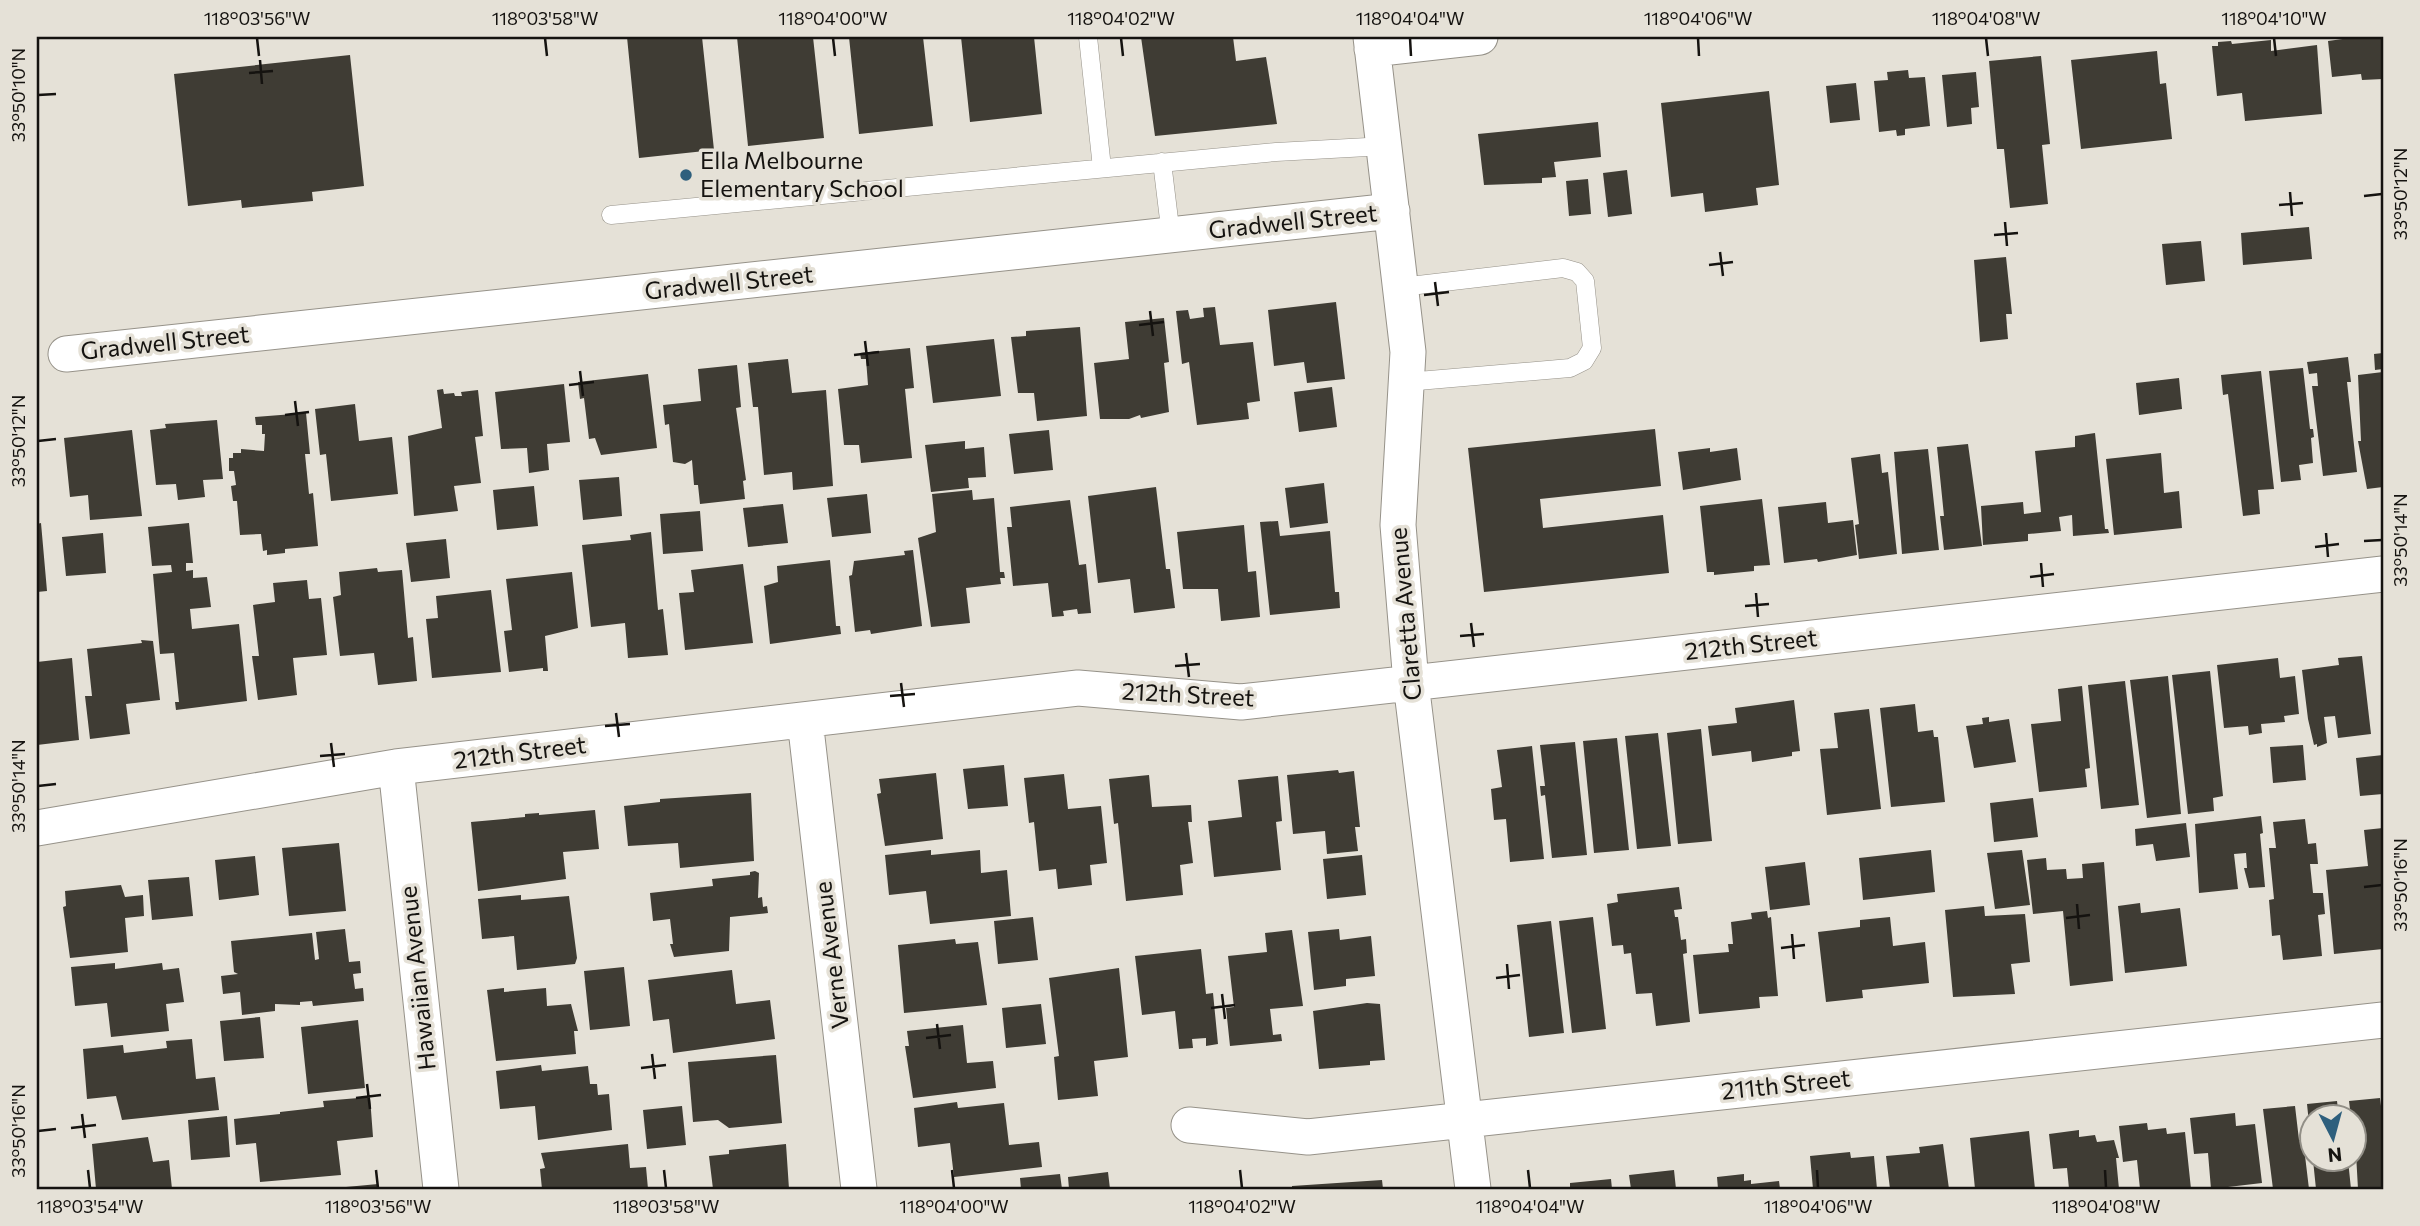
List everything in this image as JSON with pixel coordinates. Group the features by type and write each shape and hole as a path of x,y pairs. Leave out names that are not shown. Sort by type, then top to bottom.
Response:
{"street":[{"path":"1372,43 1480,37"},
{"name":"Claretta Avenue","path":"1372,43 1408,352 1398,525 1410,683 1473,1189"},
{"name":"Gradwell Street","path":"66,354 1392,211"},
{"name":"212th Street","path":"37,828 396,767 1078,688 1241,702 2383,574"},
{"name":"Verne Avenue","path":"805,720 859,1189"},
{"name":"Hawaiian Avenue","path":"396,767 441,1189"},
{"name":"211th Street","path":"1189,1125 1308,1137 2383,1020"}],"lane":[{"path":"1088,37 1102,168"},
{"path":"611,215 1162,162 1386,146"},
{"path":"1162,162 1171,236"},
{"path":"1401,287 1563,268 1577,272 1585,281 1591,348 1584,361 1570,368 1406,382"}],"building":[{"path":"627,37 702,37 714,150 639,158"},
{"path":"737,37 813,37 824,138 748,146"},
{"path":"849,37 923,37 933,126 859,134"},
{"path":"961,37 1034,37 1042,114 970,122"},
{"path":"1141,37 1233,37 1236,61 1266,57 1277,124 1155,136"},
{"path":"2383,37 2383,79 2362,80 2361,74 2332,77 2328,41"},
{"path":"2271,40 2271,51 2317,45 2322,114 2245,121 2242,93 2217,96 2212,46 2218,46 2218,42 2231,41 2232,44"},
{"path":"2157,51 2160,84 2166,83 2172,139 2081,149 2071,60"},
{"path":"350,55 364,186 312,192 313,201 242,208 241,200 188,206 174,74"},
{"path":"2041,56 2050,144 2042,145 2048,204 2010,208 2004,149 1997,149 1989,61"},
{"path":"1908,70 1909,78 1925,77 1930,126 1905,129 1905,135 1897,136 1896,130 1879,132 1874,81 1888,80 1887,72"},
{"path":"1976,72 1979,107 1971,108 1972,124 1947,127 1942,75"},
{"path":"1856,83 1860,120 1830,123 1826,86"},
{"path":"1769,91 1779,185 1756,188 1758,205 1705,212 1703,193 1671,197 1661,103"},
{"path":"1598,122 1601,157 1554,162 1556,177 1542,178 1542,183 1484,185 1478,134"},
{"path":"1627,170 1632,214 1608,217 1603,173"},
{"path":"1588,179 1591,214 1569,216 1566,181"},
{"path":"2309,227 2312,259 2243,265 2241,233"},
{"path":"2201,241 2205,281 2166,285 2162,244"},
{"path":"2006,257 2012,314 2006,314 2008,339 1980,342 1974,260"},
{"path":"1336,302 1345,379 1307,383 1304,362 1274,366 1268,310"},
{"path":"1215,307 1220,345 1253,342 1260,401 1247,403 1249,419 1197,425 1189,362 1182,364 1176,311 1188,310 1190,319 1204,317 1203,308"},
{"path":"1164,318 1169,362 1164,363 1169,412 1141,418 1140,415 1129,419 1100,419 1094,363 1129,359 1125,322"},
{"path":"1080,327 1087,416 1037,421 1034,393 1018,393 1011,337 1026,336 1026,331"},
{"path":"994,339 1001,396 933,403 926,346"},
{"path":"910,348 914,388 905,389 912,458 861,463 859,445 844,445 838,389 868,385 866,359 861,359 860,353"},
{"path":"2383,353 2383,369 2375,370 2374,354"},
{"path":"2348,357 2351,382 2347,382 2357,472 2323,476 2312,386 2318,386 2317,373 2309,374 2307,362"},
{"path":"788,359 792,393 826,390 833,486 793,490 792,472 764,475 758,407 753,407 748,363"},
{"path":"737,365 741,407 736,408 746,480 743,481 745,499 700,504 698,485 694,485 692,460 685,464 673,462 669,424 665,425 663,405 701,401 698,369"},
{"path":"2303,368 2310,429 2313,429 2314,437 2311,438 2313,463 2299,465 2301,480 2281,482 2269,371"},
{"path":"2261,371 2274,489 2258,490 2260,514 2243,516 2228,394 2223,395 2221,375"},
{"path":"2383,372 2383,487 2367,489 2358,441 2361,441 2358,375"},
{"path":"648,374 657,448 601,455 595,438 589,439 584,398 580,399 578,382"},
{"path":"2179,378 2182,409 2139,415 2136,383"},
{"path":"564,384 570,442 547,444 549,470 529,473 527,448 501,449 495,392"},
{"path":"1332,387 1337,427 1299,432 1294,392"},
{"path":"443,389 444,394 454,393 455,396 462,396 461,392 478,390 483,436 475,437 481,483 454,486 458,511 414,516 408,436 442,428 437,390"},
{"path":"355,404 359,441 392,437 398,494 331,501 326,454 320,455 315,409"},
{"path":"306,413 310,454 305,454 309,494 313,493 318,546 285,549 285,553 267,555 267,550 263,551 261,534 240,535 237,501 233,501 231,486 236,485 234,471 229,471 229,458 233,458 233,453 241,453 241,449 264,451 265,434 262,434 262,425 256,425 255,417"},
{"path":"217,420 223,479 203,480 205,497 178,500 176,484 156,485 150,430 166,428 165,424"},
{"path":"1655,429 1661,486 1540,499 1543,528 1663,515 1669,573 1484,592 1468,448"},
{"path":"132,430 142,516 90,520 88,495 70,497 64,438"},
{"path":"1049,430 1053,470 1014,474 1009,434"},
{"path":"2095,433 2105,529 2108,529 2109,533 2073,536 2072,515 2059,517 2061,531 2028,534 2028,541 1983,545 1981,506 2023,502 2024,514 2041,512 2035,451 2075,447 2075,436"},
{"path":"965,441 965,449 984,447 986,477 968,478 969,488 931,492 925,445"},
{"path":"1968,444 1982,546 1944,550 1940,516 1944,516 1937,447"},
{"path":"1710,448 1710,452 1737,448 1741,480 1683,490 1678,452"},
{"path":"1928,449 1939,550 1902,554 1894,452"},
{"path":"2161,453 2164,493 2179,491 2182,528 2114,535 2106,459"},
{"path":"1880,454 1882,473 1888,472 1897,554 1859,559 1855,525 1859,524 1851,458"},
{"path":"619,477 622,516 583,520 579,480"},
{"path":"1324,483 1328,523 1290,528 1285,488"},
{"path":"534,486 538,526 497,530 493,490"},
{"path":"1156,487 1166,569 1170,569 1175,608 1134,613 1130,579 1098,583 1088,496"},
{"path":"972,490 973,500 994,498 1000,572 1004,572 1005,578 1000,578 1001,584 966,588 970,623 931,627 918,538 936,532 932,494"},
{"path":"867,494 871,533 832,537 827,498"},
{"path":"1762,499 1770,565 1754,566 1754,571 1714,575 1714,572 1707,572 1700,506"},
{"path":"1070,500 1079,565 1086,564 1091,613 1078,614 1077,609 1063,611 1064,616 1052,617 1048,583 1013,586 1007,527 1012,527 1010,507"},
{"path":"1826,502 1828,523 1853,520 1857,555 1818,562 1817,559 1784,563 1778,507"},
{"path":"783,504 788,543 748,547 743,508"},
{"path":"700,511 703,551 663,554 660,514"},
{"path":"1278,521 1280,536 1330,531 1335,592 1339,592 1340,608 1270,615 1260,522"},
{"path":"41,523 47,591 37,592 37,524"},
{"path":"189,523 193,563 186,563 186,571 193,570 193,578 207,577 211,607 190,609 192,629 239,624 247,701 176,710 175,702 179,702 174,653 160,654 153,574 172,572 171,565 152,566 148,527"},
{"path":"1244,525 1248,572 1256,571 1260,617 1221,621 1218,589 1183,589 1177,532"},
{"path":"651,532 658,610 663,609 668,655 628,658 625,623 591,627 582,545 631,540 630,535"},
{"path":"103,533 106,573 66,576 62,537"},
{"path":"446,539 450,578 411,582 406,543"},
{"path":"913,550 922,626 871,634 870,630 855,632 849,576 852,575 854,561 905,555 904,551"},
{"path":"830,560 836,626 840,626 841,634 770,644 764,586 778,582 777,566"},
{"path":"743,564 753,643 685,650 679,593 694,592 691,570"},
{"path":"377,568 378,572 402,570 408,638 413,637 417,681 378,685 374,653 340,656 333,597 341,595 339,572"},
{"path":"572,572 578,628 545,636 548,671 543,671 543,668 509,672 504,631 512,630 506,579"},
{"path":"307,580 309,599 321,598 327,655 293,658 297,695 258,700 252,656 259,656 253,605 275,602 273,583"},
{"path":"491,590 501,672 432,678 426,619 438,618 436,596"},
{"path":"141,640 153,641 160,700 126,704 130,734 90,739 85,696 92,696 87,649 142,643"},
{"path":"2362,656 2371,734 2338,738 2335,716 2324,717 2327,743 2317,747 2317,744 2314,745 2308,719 2302,670 2339,665 2338,658"},
{"path":"72,658 79,740 37,745 37,662"},
{"path":"2278,658 2280,678 2295,676 2299,714 2284,716 2285,722 2261,724 2262,733 2249,735 2248,726 2224,728 2217,665"},
{"path":"2210,671 2223,796 2213,798 2214,811 2188,814 2172,675"},
{"path":"2168,676 2181,814 2147,818 2130,680"},
{"path":"2125,681 2139,805 2101,809 2088,685"},
{"path":"2082,686 2090,768 2085,769 2087,787 2039,792 2031,724 2061,721 2058,689"},
{"path":"1794,700 1800,751 1792,752 1792,756 1752,762 1751,751 1712,756 1708,726 1737,723 1735,708"},
{"path":"1915,704 1918,732 1933,730 1934,737 1938,737 1945,802 1891,807 1880,708"},
{"path":"1869,709 1881,809 1827,815 1820,749 1838,748 1834,713"},
{"path":"1989,717 1989,722 2009,719 2016,762 1974,768 1966,726 1983,724 1982,718"},
{"path":"1701,729 1712,841 1678,844 1667,733"},
{"path":"1658,733 1671,846 1637,849 1625,736"},
{"path":"1617,738 1629,850 1594,853 1583,741"},
{"path":"1575,742 1587,855 1552,858 1545,795 1541,796 1540,786 1545,786 1540,745"},
{"path":"2303,745 2306,780 2273,783 2270,747"},
{"path":"1532,746 1544,859 1510,862 1506,819 1494,820 1491,789 1502,787 1497,750"},
{"path":"2383,755 2383,794 2360,796 2356,758"},
{"path":"1004,765 1008,806 968,809 963,769"},
{"path":"1338,770 1339,773 1354,771 1360,827 1355,827 1358,851 1327,854 1325,831 1293,834 1287,775"},
{"path":"936,773 943,839 885,846 877,794 881,793 879,779"},
{"path":"1064,774 1068,809 1101,806 1107,863 1090,865 1092,885 1058,889 1056,869 1039,871 1034,822 1029,823 1024,778"},
{"path":"1149,775 1152,807 1191,805 1192,822 1188,822 1193,863 1180,865 1183,895 1126,901 1118,823 1114,824 1109,779"},
{"path":"1278,776 1282,821 1276,822 1281,870 1214,877 1208,821 1242,817 1238,780"},
{"path":"751,793 754,861 680,868 678,843 628,846 624,806 660,802 660,799"},
{"path":"2033,798 2038,837 1994,842 1990,803"},
{"path":"595,810 599,849 563,852 566,879 478,891 471,822 525,817 525,814"},
{"path":"2261,816 2265,887 2249,888 2244,868 2247,868 2246,853 2234,854 2238,889 2199,893 2195,824"},
{"path":"2305,819 2308,844 2316,843 2318,864 2310,864 2313,893 2323,893 2325,914 2318,915 2322,956 2283,960 2280,935 2272,936 2269,900 2274,899 2269,848 2276,848 2273,822"},
{"path":"2186,823 2190,857 2156,861 2153,844 2136,846 2135,829"},
{"path":"2383,828 2383,949 2334,954 2326,870 2368,866 2364,830"},
{"path":"339,843 346,911 289,916 282,848"},
{"path":"931,850 931,855 980,850 981,873 1007,870 1011,916 930,924 926,891 889,895 885,855"},
{"path":"1931,850 1935,892 1863,900 1859,858"},
{"path":"2022,850 2030,905 1995,909 1987,853"},
{"path":"1362,855 1366,895 1327,899 1323,859"},
{"path":"255,856 259,895 219,900 215,860"},
{"path":"2046,858 2047,870 2066,869 2067,879 2083,878 2082,864 2104,862 2113,981 2070,986 2063,911 2033,914 2027,860"},
{"path":"1805,862 1810,905 1770,910 1765,867"},
{"path":"750,872 759,873 758,898 762,897 763,907 767,906 768,913 730,917 729,951 674,957 670,944 673,944 670,919 653,921 650,893 713,886 712,879 750,875"},
{"path":"189,877 193,916 152,920 148,880"},
{"path":"121,885 125,897 143,895 144,916 125,918 128,952 70,958 63,907 66,906 65,891"},
{"path":"1679,887 1682,909 1674,910 1675,917 1678,917 1681,940 1686,939 1687,953 1683,954 1690,1022 1656,1026 1652,993 1636,994 1631,953 1624,954 1623,945 1612,946 1607,904 1618,902 1617,894"},
{"path":"521,895 521,900 569,896 577,958 575,964 517,970 514,936 482,939 478,899"},
{"path":"2140,903 2141,913 2180,908 2187,966 2125,973 2118,906"},
{"path":"1984,906 1985,916 2025,914 2030,962 2011,964 2015,994 1953,997 1945,910"},
{"path":"1767,911 1768,918 1771,917 1778,996 1759,997 1760,1008 1699,1014 1693,955 1729,952 1728,944 1733,944 1731,922 1752,919 1751,913"},
{"path":"1033,917 1038,960 998,964 994,921"},
{"path":"1593,917 1606,1029 1572,1033 1559,921"},
{"path":"1890,917 1893,946 1925,942 1929,983 1862,990 1863,998 1826,1002 1818,932 1860,927 1860,920"},
{"path":"1551,921 1564,1033 1529,1037 1517,925"},
{"path":"345,929 349,962 360,961 361,973 353,974 355,989 363,988 364,1001 313,1006 312,1001 300,1002 300,1005 275,1004 275,1011 242,1015 240,992 223,994 221,976 238,974 234,972 231,941 312,933 315,960 319,959 316,932"},
{"path":"1339,929 1340,940 1371,936 1375,976 1346,979 1346,986 1314,990 1308,932"},
{"path":"1292,930 1303,1006 1270,1009 1273,1035 1281,1034 1282,1041 1230,1046 1226,1008 1234,1007 1228,956 1267,952 1265,933"},
{"path":"955,939 956,944 978,942 987,1005 904,1013 898,945"},
{"path":"1201,949 1206,994 1213,993 1218,1044 1206,1046 1206,1038 1192,1039 1193,1048 1179,1049 1175,1011 1142,1015 1135,956"},
{"path":"115,963 115,969 162,963 163,970 179,968 184,1002 166,1004 169,1031 111,1037 107,1003 75,1006 71,967"},
{"path":"624,967 630,1026 590,1030 584,971"},
{"path":"1119,968 1128,1057 1094,1061 1098,1096 1058,1100 1054,1057 1059,1056 1049,978"},
{"path":"732,970 736,1004 770,1000 775,1039 673,1053 669,1019 653,1021 648,980"},
{"path":"504,988 504,992 546,988 547,1006 571,1004 578,1031 574,1031 576,1054 496,1061 487,990"},
{"path":"1367,1003 1380,1004 1385,1060 1370,1061 1370,1065 1319,1069 1313,1011"},
{"path":"1041,1004 1046,1044 1006,1048 1002,1008"},
{"path":"260,1017 264,1058 224,1061 220,1021"},
{"path":"358,1020 365,1088 308,1094 301,1027"},
{"path":"963,1025 967,1063 993,1061 996,1088 913,1098 905,1046 909,1046 907,1031"},
{"path":"192,1039 196,1079 215,1077 219,1110 122,1120 116,1096 87,1099 83,1049 123,1045 124,1053 167,1048 166,1041"},
{"path":"776,1055 782,1123 729,1128 718,1120 693,1122 688,1062"},
{"path":"541,1065 542,1071 588,1066 590,1084 597,1084 598,1095 609,1094 612,1130 538,1140 535,1106 500,1109 496,1071"},
{"path":"370,1097 373,1137 337,1141 341,1175 260,1182 256,1143 236,1145 234,1119 324,1107 323,1101"},
{"path":"2380,1098 2383,1122 2383,1189 2358,1189 2357,1174 2368,1174 2368,1104 2349,1104 2349,1101"},
{"path":"2337,1101 2337,1104 2307,1104"},
{"path":"957,1102 958,1108 1004,1103 1009,1145 1039,1142 1042,1167 954,1177 950,1143 918,1147 914,1108"},
{"path":"682,1106 686,1145 647,1149 643,1110"},
{"path":"2295,1106 2298,1174 2307,1174 2309,1189 2273,1189 2263,1109"},
{"path":"2235,1113 2236,1126 2255,1124 2262,1183 2211,1189 2208,1153 2194,1154 2190,1118"},
{"path":"227,1116 230,1157 191,1160 188,1120"},
{"path":"2147,1123 2148,1130 2166,1128 2167,1134 2185,1132 2191,1189 2140,1189 2137,1160 2123,1162 2119,1126"},
{"path":"2079,1130 2079,1137 2095,1135 2097,1142 2114,1140 2119,1158 2116,1158 2119,1189 2069,1189 2067,1168 2053,1169 2049,1134"},
{"path":"2029,1131 2035,1189 1975,1189 1970,1138"},
{"path":"148,1137 153,1162 169,1160 172,1189 96,1189 92,1144"},
{"path":"628,1144 630,1168 646,1167 648,1189 542,1189 540,1169 545,1168 541,1153"},
{"path":"786,1144 789,1189 713,1189 709,1156 729,1154 729,1150"},
{"path":"1943,1144 1949,1189 1890,1189 1886,1156 1920,1153 1919,1147"},
{"path":"1850,1152 1851,1158 1874,1156 1877,1189 1813,1189 1810,1156"},
{"path":"1674,1170 1676,1189 1631,1189 1629,1175"},
{"path":"1108,1172 1110,1189 1069,1189 1068,1177"},
{"path":"1060,1174 1062,1189 1021,1189 1020,1178"},
{"path":"1744,1174 1744,1181 1751,1180 1751,1184 1779,1181 1780,1189 1718,1189 1717,1177"},
{"path":"2314,1174 2349,1174 2351,1189 2316,1189"},
{"path":"1611,1179 1612,1189 1570,1189 1570,1183"},
{"path":"1382,1180 1383,1189 1292,1189 1292,1186"},
{"path":"378,1184 378,1189 346,1189 346,1187"}],"place":[{"name":"Ella Melbourne Elementary School","path":"686,175"}]}
